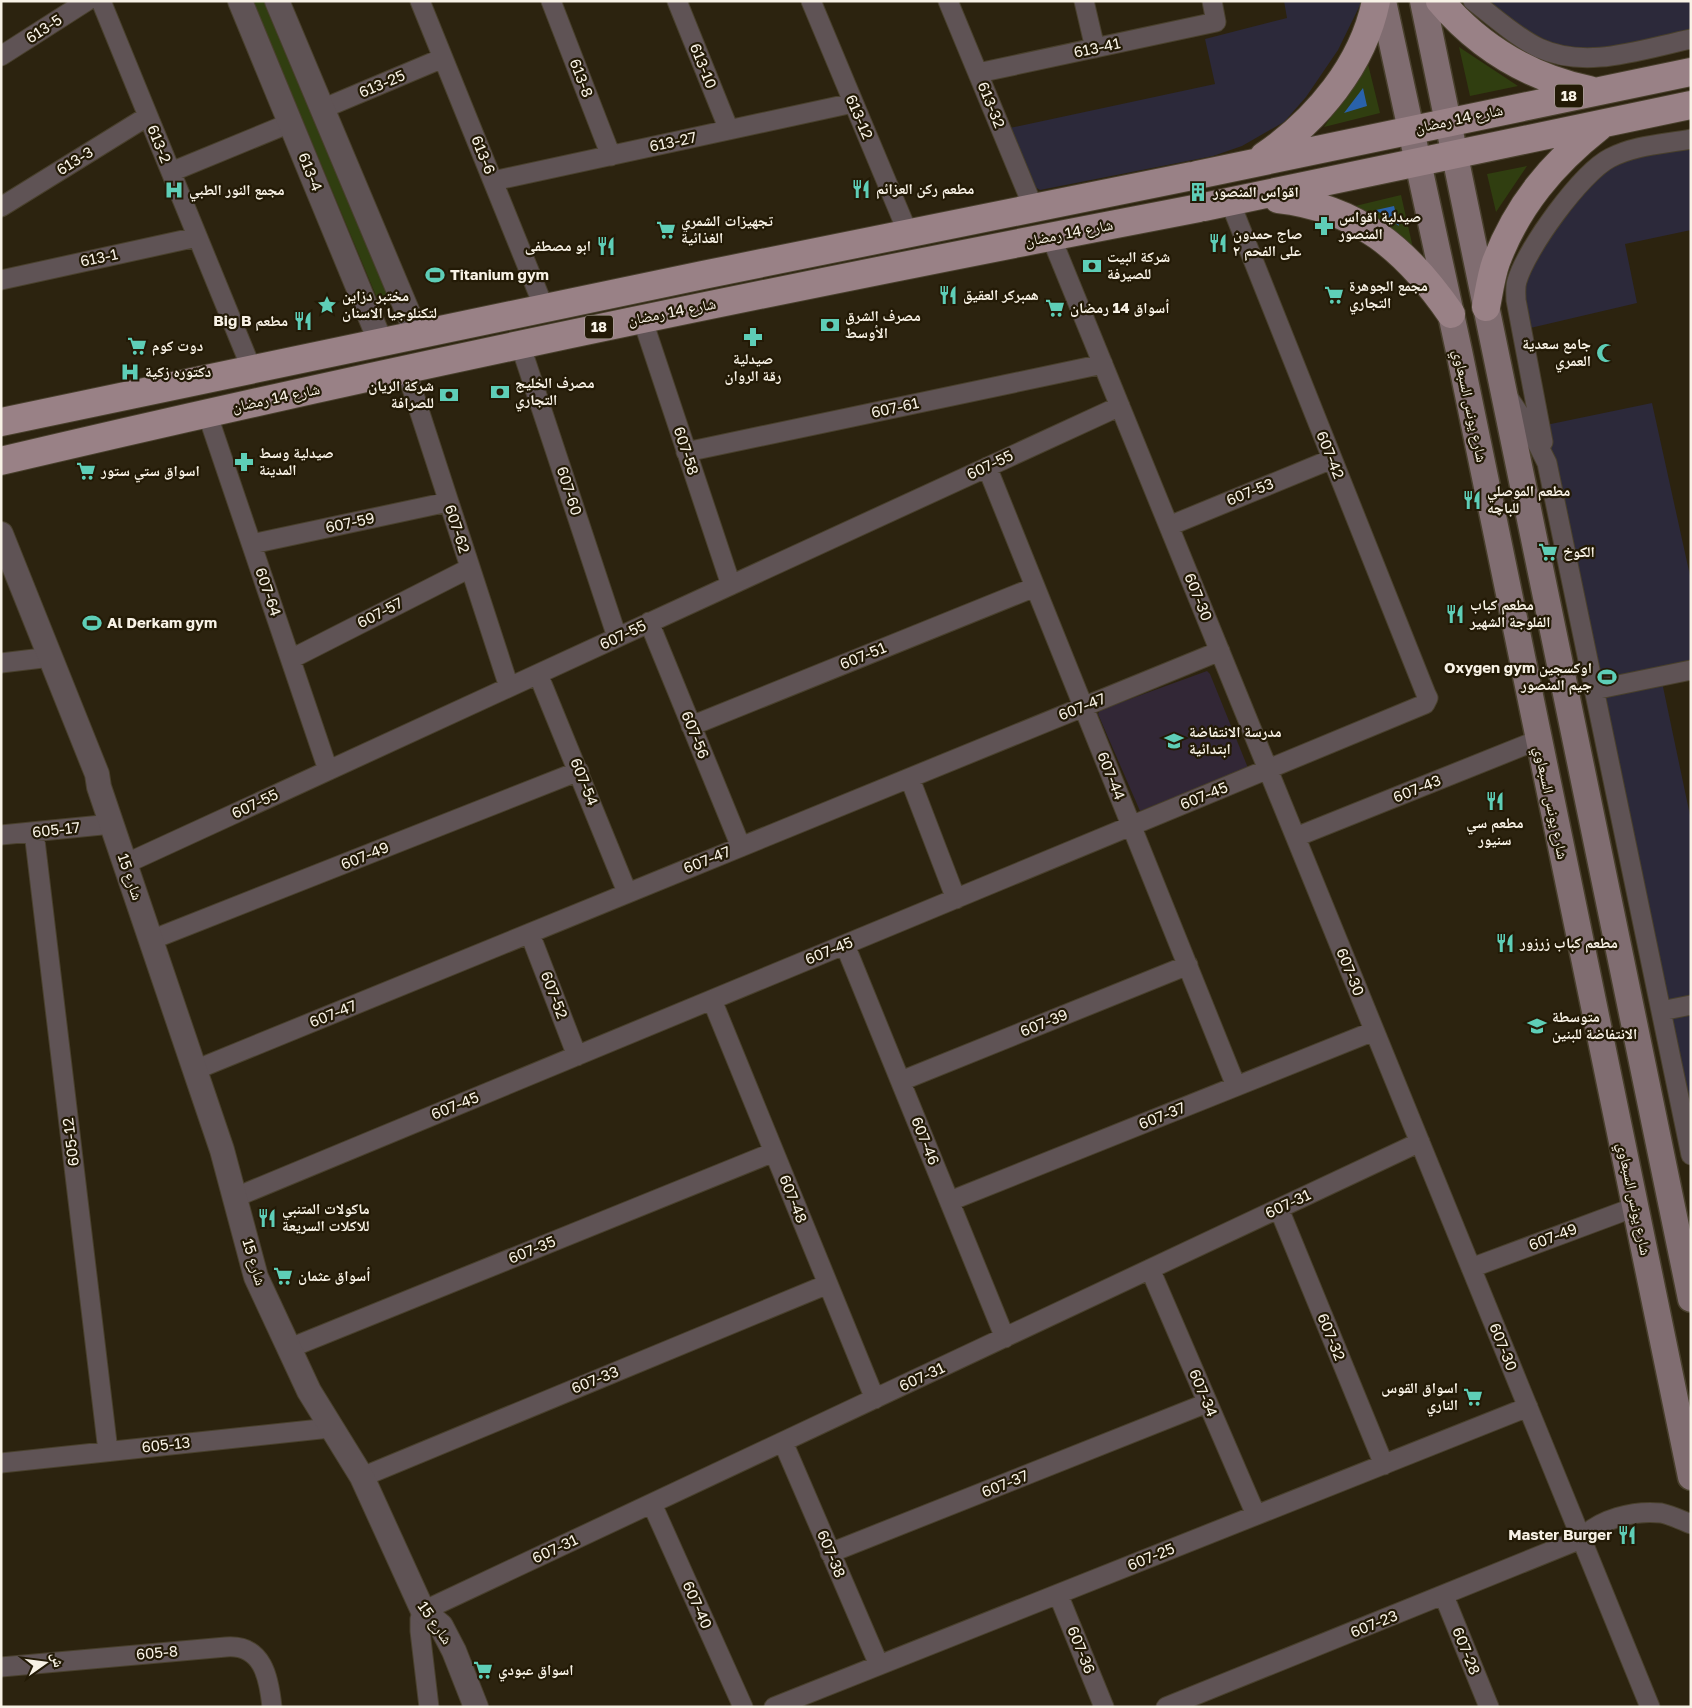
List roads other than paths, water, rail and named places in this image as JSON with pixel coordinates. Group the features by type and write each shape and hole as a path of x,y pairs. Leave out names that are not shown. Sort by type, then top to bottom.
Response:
{"main road":[{"path":"1255,163 1292,137 1324,104 1350,65 1372,21 1376,1"},
{"name":"شارع يونس السبعاوي","path":"1383,1 1451,314 1691,1477"},
{"path":"1423,1 1691,1299"},
{"path":"1440,1 1456,20 1480,41 1506,59 1557,82 1595,91"},
{"name":"شارع 14 رمضان","path":"1,422 417,334 545,310 908,233 1195,176 1691,72"},
{"name":"شارع 14 رمضان","path":"1,461 207,413 642,318 1262,197 1691,105"},
{"path":"1486,307 1496,264 1518,215 1538,185 1568,152 1602,124"},
{"path":"1262,197 1302,202 1337,213 1370,230 1400,252 1428,281 1451,314"}],"street":[{"name":"613-5","path":"1,56 87,1"},
{"name":"613-2","path":"101,1 252,370"},
{"name":"613-4","path":"240,1 381,343"},
{"path":"278,1 417,334"},
{"name":"613-6","path":"420,1 545,310"},
{"name":"613-8","path":"551,1 611,156"},
{"name":"613-10","path":"677,1 729,130"},
{"name":"613-12","path":"811,1 908,233"},
{"name":"613-32","path":"948,1 1034,209"},
{"path":"1084,1 1095,48"},
{"name":"613-41","path":"978,73 1216,22 1212,1"},
{"path":"1473,1 1538,47 1569,56 1600,58 1691,39"},
{"name":"613-25","path":"322,109 443,58"},
{"name":"613-27","path":"493,181 854,103"},
{"name":"613-3","path":"1,207 148,116"},
{"path":"171,172 290,122"},
{"path":"1691,139 1627,151 1596,166 1551,221 1522,267 1516,282 1516,300 1547,463 1691,1155"},
{"name":"607-42","path":"1211,206 1332,459 1428,698 1423,706"},
{"name":"613-1","path":"1,280 197,237"},
{"name":"607-30","path":"1051,237 1650,1707"},
{"name":"607-58","path":"642,318 731,585"},
{"name":"607-60","path":"520,344 617,637"},
{"name":"607-61","path":"686,452 1103,364"},
{"name":"607-62","path":"406,370 509,687"},
{"path":"1501,382 1540,447 1547,463"},
{"name":"607-55","path":"125,864 1120,406"},
{"name":"607-64","path":"207,413 328,770"},
{"name":"607-53","path":"1168,526 1332,459"},
{"name":"607-44","path":"987,467 1236,1086"},
{"name":"607-59","path":"252,544 448,502"},
{"name":"شارع 15","path":"1,534 47,657"},
{"name":"شارع 15","path":"1,550 97,774 99,787 236,1197 256,1277 309,1391 330,1428 362,1477 423,1611 441,1626 454,1651 476,1707"},
{"name":"607-57","path":"290,659 470,568"},
{"name":"607-51","path":"691,726 1035,587"},
{"name":"607-56","path":"649,622 740,847"},
{"name":"607-47","path":"195,1070 530,934 627,892 910,780 1083,706 1220,651"},
{"path":"1,663 47,657"},
{"path":"1594,690 1691,670"},
{"name":"607-54","path":"538,674 627,892"},
{"name":"607-45","path":"236,1197 1423,706"},
{"name":"607-43","path":"1296,838 1538,740"},
{"name":"607-49","path":"151,940 579,772"},
{"path":"910,780 956,899"},
{"name":"605-17","path":"1,835 112,824"},
{"name":"605-12","path":"34,832 108,1451"},
{"name":"607-52","path":"530,934 577,1056"},
{"name":"607-46","path":"845,945 1005,1338"},
{"name":"607-39","path":"900,1081 1188,965"},
{"name":"607-48","path":"712,1000 875,1399"},
{"path":"1661,1011 1691,1005"},
{"name":"607-37","path":"950,1201 1374,1031"},
{"name":"607-31","path":"423,1611 1420,1142"},
{"name":"607-35","path":"290,1348 774,1152"},
{"name":"607-49","path":"1471,1268 1635,1207"},
{"name":"607-32","path":"1279,1209 1384,1465"},
{"name":"607-34","path":"1150,1269 1256,1515"},
{"name":"607-33","path":"362,1477 828,1284"},
{"name":"607-37","path":"830,1553 1208,1404"},
{"name":"607-25","path":"774,1707 1528,1407"},
{"name":"605-13","path":"1,1463 330,1428"},
{"name":"607-38","path":"783,1442 880,1665"},
{"name":"607-40","path":"652,1504 743,1707"},
{"name":"607-23","path":"1166,1707 1581,1539 1596,1525 1642,1514 1663,1513 1691,1524"},
{"name":"607-36","path":"1058,1594 1104,1707"},
{"name":"607-28","path":"1444,1596 1489,1707"},
{"path":"423,1611 420,1619 420,1631 430,1707"},
{"name":"605-8","path":"1,1668 240,1647 250,1650 266,1670 272,1707"}],"water":[{"path":"1363,88 1367,106 1344,113"},
{"path":"1394,206 1399,226 1376,210"}],"place":[{"name":"مطعم ركن العزائم","path":"861,189"},
{"name":"مجمع النور الطبي","path":"174,190"},
{"name":"اقواس المنصور","path":"1198,192"},
{"name":"صيدلية اقواس المنصور","path":"1324,226"},
{"name":"تجهيزات الشمري الغذائية","path":"666,230"},
{"name":"صاج حمدون على الفحم ٢","path":"1218,243"},
{"name":"ابو مصطفى","path":"606,246"},
{"name":"شركة البيت للصيرفة","path":"1092,266"},
{"name":"Titanium gym","path":"435,275"},
{"name":"همبركر العقيق","path":"948,295"},
{"name":"مجمع الجوهرة التجاري","path":"1334,295"},
{"name":"مختبر دزاين لتكنلوجيا الاسنان","path":"327,305"},
{"name":"أسواق 14 رمضان","path":"1055,308"},
{"name":"Big B مطعم","path":"303,321"},
{"name":"مصرف الشرق الأوسط","path":"830,325"},
{"name":"صيدلية رقة الروان","path":"753,337"},
{"name":"دوت كوم","path":"137,346"},
{"name":"جامع سعدية العمري","path":"1606,353"},
{"name":"دكتوره زكية","path":"130,372"},
{"name":"مصرف الخليج التجاري","path":"500,392"},
{"name":"شركة الريان للصرافة","path":"449,395"},
{"name":"صيدلية وسط المدينة","path":"244,462"},
{"name":"اسواق ستي ستور","path":"86,471"},
{"name":"مطعم الموصلي للباچه","path":"1472,500"},
{"name":"الكوخ","path":"1548,552"},
{"name":"مطعم كباب الفلوجة الشهير","path":"1455,614"},
{"name":"Al Derkam gym","path":"92,623"},
{"name":"Oxygen gym اوكسجين جيم المنصور","path":"1607,677"},
{"name":"مدرسة الانتفاضة ابتدائية","path":"1174,741"},
{"name":"مطعم سي سنيور","path":"1495,801"},
{"name":"مطعم كباب زرزور","path":"1505,943"},
{"name":"متوسطة الانتفاضة للبنين","path":"1537,1026"},
{"name":"ماكولات المتنبي للاكلات السريعة","path":"267,1218"},
{"name":"أسواق عثمان","path":"283,1276"},
{"name":"اسواق القوس الناري","path":"1473,1397"},
{"name":"Master Burger","path":"1627,1535"},
{"name":"اسواق عبودي","path":"483,1670"}]}
